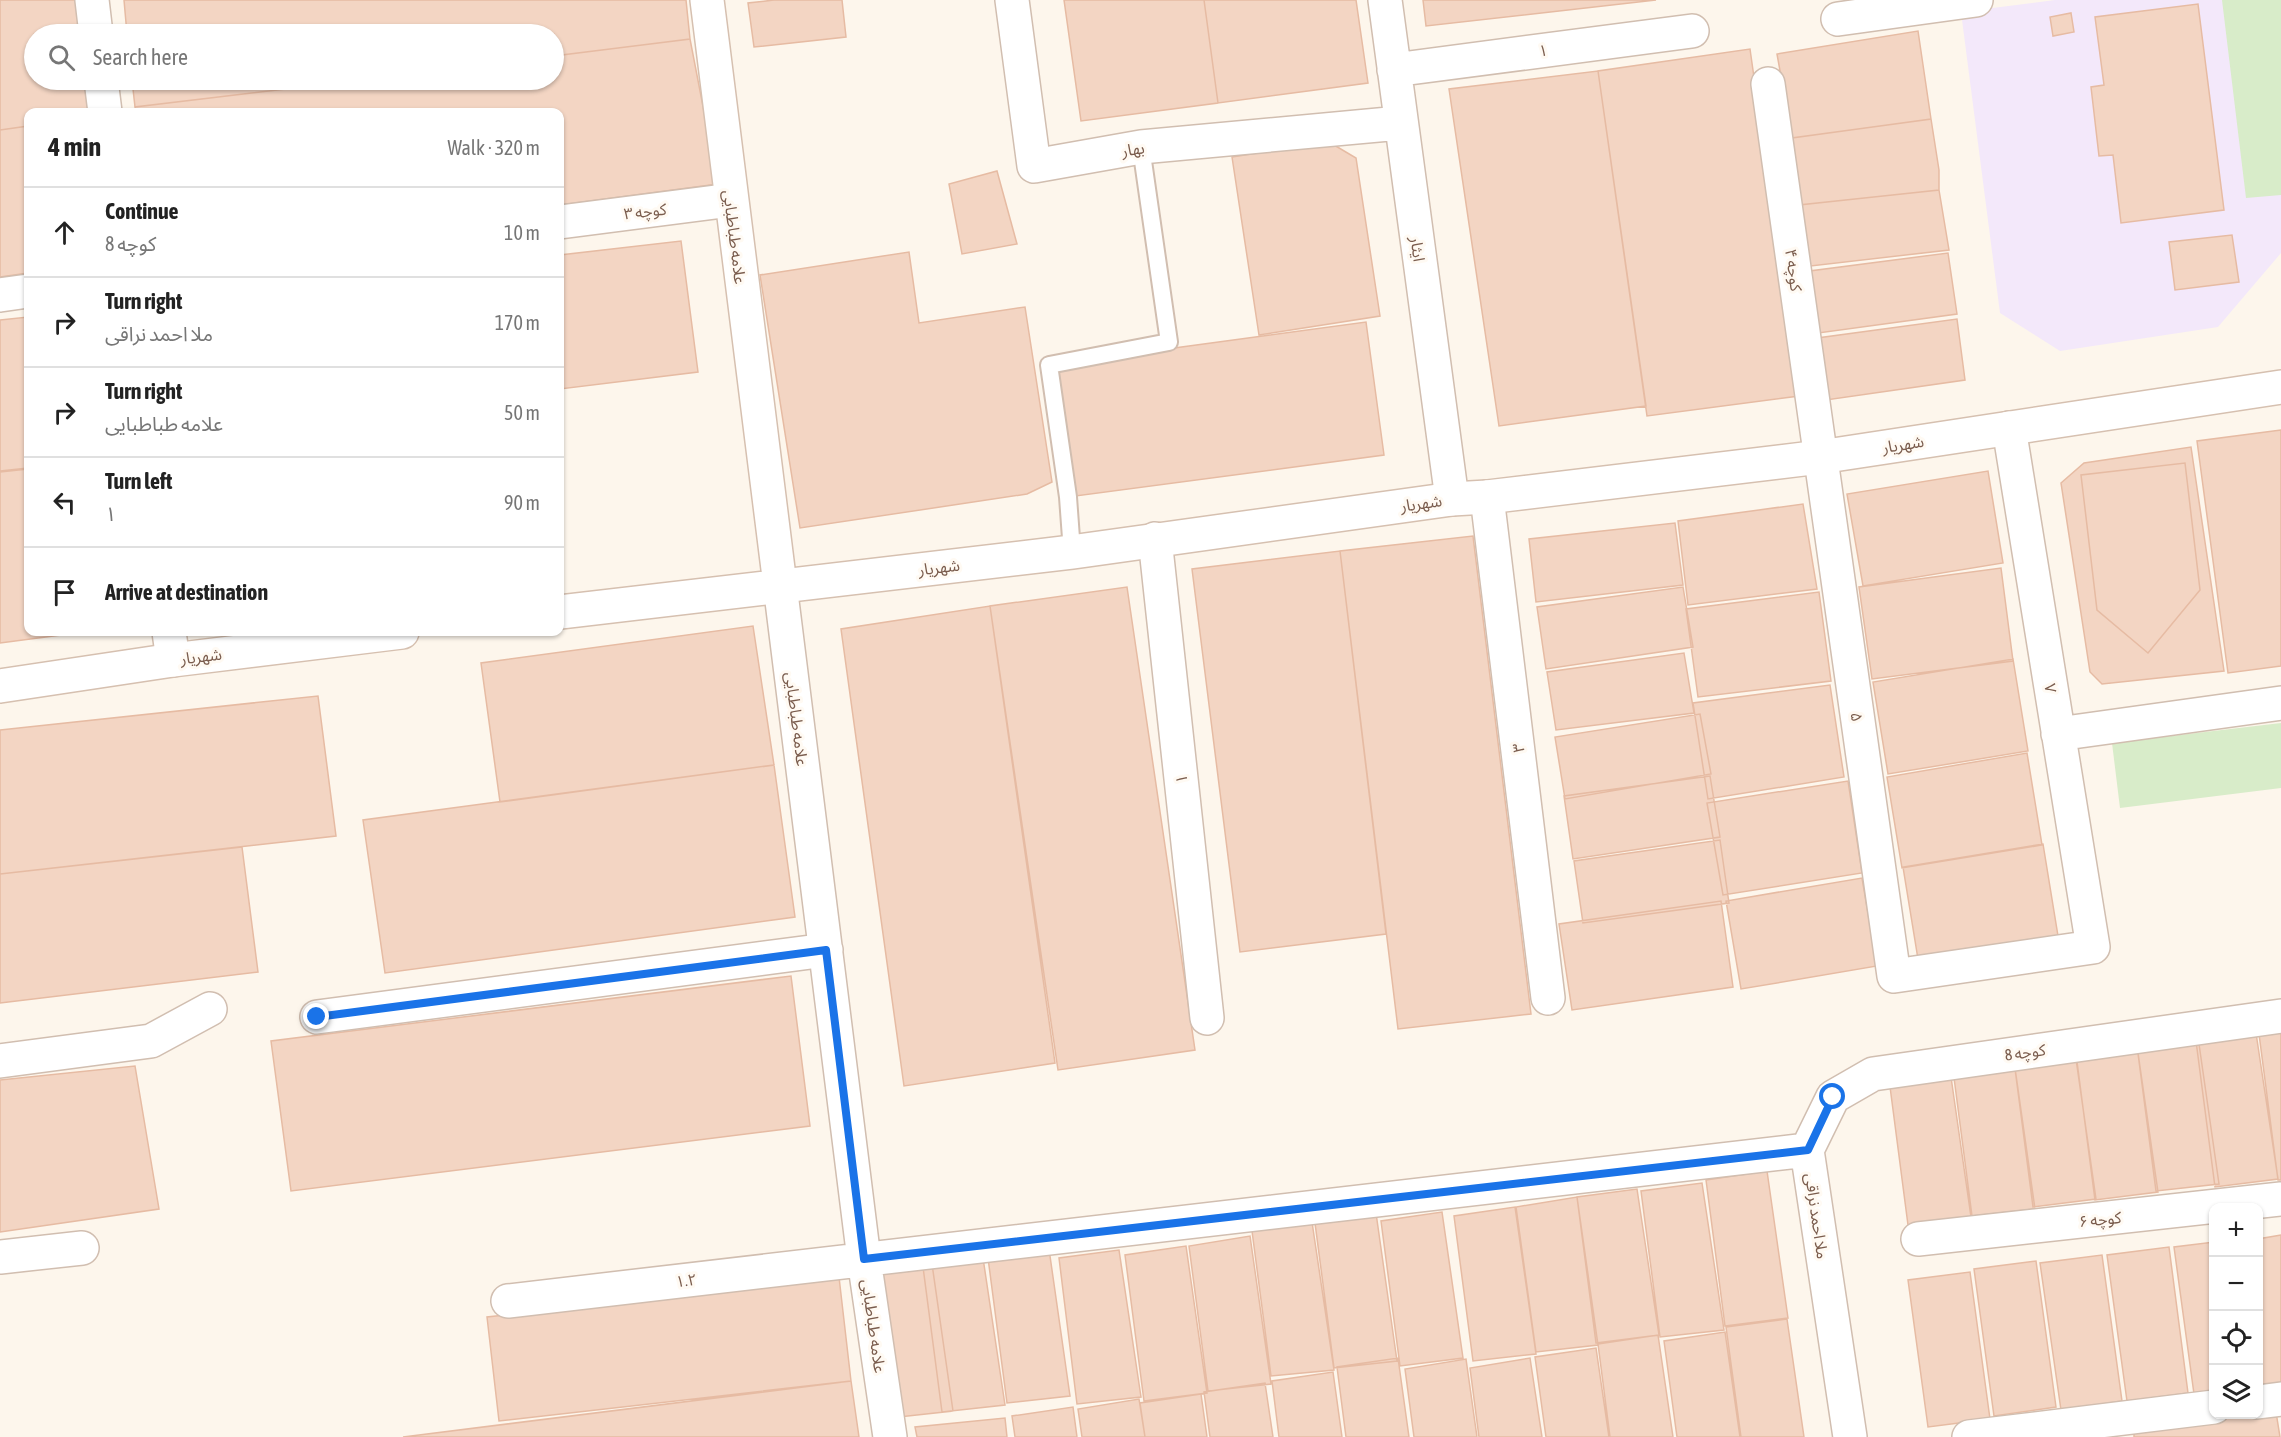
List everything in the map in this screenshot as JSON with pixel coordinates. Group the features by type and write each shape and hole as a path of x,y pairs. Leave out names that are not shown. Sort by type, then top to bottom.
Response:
{"street":[{"path":"92,0 95,24"},
{"name":"علامه طباطبایی","path":"708,0 730,200 864,1259 890,1437"},
{"name":"بهار","path":"1012,0 1034,166 1141,147 1400,123"},
{"name":"ایثار","path":"1385,0 1452,499"},
{"path":"1838,19 1907,5 1976,0"},
{"name":"۱","path":"1394,70 1692,31"},
{"name":"کوچه ۴","path":"1768,84 1820,457"},
{"path":"102,90 104,108"},
{"name":"کوچه ۳","path":"564,221 730,200"},
{"path":"0,295 24,292"},
{"name":"شهریار","path":"564,612 1072,552 1452,499 1487,497 1820,457 2281,387"},
{"name":"۷","path":"2009,428 2093,947"},
{"name":"۵","path":"1820,457 1894,976 2093,947"},
{"name":"۳","path":"1487,497 1548,998"},
{"name":"۱","path":"1155,539 1207,1018"},
{"name":"شهریار","path":"0,686 171,646 336,636"},
{"path":"2058,734 2281,703"},
{"path":"317,1017 826,950"},
{"path":"0,1061 151,1041 210,1009"},
{"name":"کوچه 8","path":"1808,1150 1833,1097 1873,1074 2281,1016"},
{"name":"ملا احمد نراقی","path":"864,1259 1808,1150 1850,1437"},
{"name":"کوچه ۶","path":"1918,1239 2281,1199"},
{"path":"0,1257 82,1248"},
{"name":"۱.۲","path":"508,1301 864,1259"},
{"path":"2263,1401 2281,1399"},
{"path":"1969,1437 2209,1408"}],"lane":[{"path":"1072,552 1068,497 1049,365 1169,342 1141,147"}],"shaded area":[{"path":"2055,0 2281,0 2281,253 2218,327 2060,351 2000,313 1961,12"}],"green space":[{"path":"2222,0 2281,0 2281,195 2246,198"},
{"path":"2281,723 2281,788 2120,808 2112,743"}],"building":[{"path":"0,0 77,0 80,24 24,24 24,90 89,90 91,108 24,108 24,127 0,130"},
{"path":"124,0 686,0 690,39 564,55 564,24 126,24"},
{"path":"774,0 842,0 846,37 754,47 748,3"},
{"path":"1064,0 1204,0 1218,103 1081,121"},
{"path":"1204,0 1356,0 1368,83 1218,103"},
{"path":"1423,0 1656,0 1426,26"},
{"path":"2198,4 2224,210 2121,223 2113,155 2099,156 2091,87 2104,85 2095,17"},
{"path":"2071,13 2074,32 2053,36 2050,17"},
{"path":"1918,31 1931,119 1792,138 1777,54"},
{"path":"690,39 718,184 564,204 564,108 135,107 278,90 564,90 564,55"},
{"path":"1750,49 1799,396 1647,416 1598,71"},
{"path":"1598,71 1646,406 1499,426 1449,89"},
{"path":"133,90 278,90 135,107"},
{"path":"1931,119 1939,170 1939,190 1799,205 1792,138"},
{"path":"24,127 24,274 0,277 0,130"},
{"path":"1329,142 1356,158 1380,316 1259,335 1232,157"},
{"path":"997,171 1017,244 962,254 949,184"},
{"path":"1939,190 1949,250 1802,267 1799,205"},
{"path":"2232,235 2239,282 2175,290 2169,242"},
{"path":"681,241 698,372 564,389 564,255"},
{"path":"909,252 919,323 1025,307 1052,482 1027,494 800,528 760,275"},
{"path":"1948,253 1957,314 1811,334 1802,272"},
{"path":"24,317 24,468 0,471 0,320"},
{"path":"1957,319 1965,380 1819,401 1810,339"},
{"path":"1366,322 1384,455 1068,497 1049,365"},
{"path":"2281,430 2281,666 2228,673 2197,441"},
{"path":"2191,447 2224,671 2102,684 2090,672 2061,483 2084,463"},
{"path":"2185,463 2200,590 2148,653 2097,610 2081,475"},
{"path":"24,469 24,636 53,636 0,643 0,472"},
{"path":"1988,471 2003,563 1863,586 1847,494"},
{"path":"1803,504 1817,589 1688,605 1678,521"},
{"path":"1675,523 1683,585 1536,602 1529,539"},
{"path":"1473,536 1531,1014 1398,1029 1340,551"},
{"path":"1340,551 1386,934 1240,952 1192,569"},
{"path":"2001,568 2013,661 1872,679 1859,587"},
{"path":"1127,587 1195,1050 1058,1070 990,606"},
{"path":"1683,587 1693,647 1546,669 1537,607"},
{"path":"1819,592 1831,681 1698,697 1686,609"},
{"path":"990,606 1055,1063 904,1086 841,629"},
{"path":"753,626 774,765 500,802 481,663"},
{"path":"1684,653 1694,713 1556,730 1547,672"},
{"path":"2013,659 2028,751 1888,774 1873,682"},
{"path":"1830,685 1844,777 1708,799 1693,703"},
{"path":"318,696 336,836 0,874 0,730"},
{"path":"1700,714 1711,774 1565,799 1555,737"},
{"path":"2027,753 2042,845 1902,868 1887,777"},
{"path":"774,765 795,917 385,973 363,820"},
{"path":"1710,776 1720,837 1573,859 1564,796"},
{"path":"1848,781 1862,873 1723,895 1707,803"},
{"path":"1720,840 1729,903 1583,923 1574,861"},
{"path":"2043,844 2058,936 1918,959 1903,867"},
{"path":"242,847 258,972 0,1003 0,874"},
{"path":"1862,878 1877,966 1741,989 1726,901"},
{"path":"1721,901 1733,987 1572,1010 1559,924"},
{"path":"791,976 810,1126 291,1191 271,1041"},
{"path":"2281,1032 2281,1180 2278,1180 2259,1034"},
{"path":"2256,1033 2278,1179 2215,1187 2196,1041"},
{"path":"2198,1037 2219,1184 2156,1191 2137,1046"},
{"path":"2137,1046 2158,1192 2095,1200 2076,1054"},
{"path":"2075,1052 2096,1199 2033,1207 2014,1061"},
{"path":"2014,1061 2035,1209 1972,1216 1953,1070"},
{"path":"135,1066 159,1209 0,1232 0,1080"},
{"path":"1950,1070 1971,1217 1908,1225 1889,1079"},
{"path":"1767,1171 1788,1318 1725,1326 1706,1180"},
{"path":"1702,1183 1724,1330 1660,1337 1641,1191"},
{"path":"1637,1189 1659,1335 1596,1343 1577,1197"},
{"path":"1577,1197 1598,1345 1536,1352 1516,1207"},
{"path":"1515,1207 1536,1354 1473,1361 1454,1216"},
{"path":"1442,1212 1463,1358 1400,1366 1381,1221"},
{"path":"1376,1213 1397,1361 1334,1368 1315,1223"},
{"path":"1312,1222 1334,1370 1271,1376 1252,1231"},
{"path":"2281,1235 2281,1384 2263,1387 2263,1257 2263,1238"},
{"path":"1250,1236 1271,1384 1208,1391 1189,1246"},
{"path":"2209,1243 2209,1392 2194,1394 2174,1247"},
{"path":"1186,1246 1207,1393 1144,1401 1125,1255"},
{"path":"2169,1247 2188,1393 2127,1401 2107,1255"},
{"path":"1049,1249 1070,1396 1007,1403 988,1258"},
{"path":"1119,1250 1141,1397 1077,1404 1059,1258"},
{"path":"2102,1255 2122,1401 2061,1410 2040,1263"},
{"path":"983,1258 1005,1405 942,1412 923,1267"},
{"path":"2036,1261 2056,1407 1994,1416 1974,1269"},
{"path":"932,1264 953,1411 890,1418 871,1273"},
{"path":"1970,1272 1990,1419 1928,1427 1908,1280"},
{"path":"839,1277 851,1381 499,1421 487,1317"},
{"path":"1787,1319 1804,1437 1741,1437 1726,1327"},
{"path":"1725,1332 1740,1437 1677,1437 1664,1341"},
{"path":"1658,1335 1673,1437 1610,1437 1598,1344"},
{"path":"1596,1348 1609,1437 1546,1437 1535,1357"},
{"path":"1398,1358 1409,1437 1346,1437 1337,1367"},
{"path":"1530,1358 1542,1437 1479,1437 1470,1368"},
{"path":"1466,1359 1477,1437 1414,1437 1405,1369"},
{"path":"1333,1372 1342,1437 1279,1437 1272,1381"},
{"path":"851,1381 859,1437 403,1437"},
{"path":"1265,1383 1273,1437 1210,1437 1204,1392"},
{"path":"1201,1394 1207,1437 1145,1437 1140,1403"},
{"path":"1139,1399 1145,1437 1082,1437 1078,1409"},
{"path":"1073,1407 1077,1437 1015,1437 1012,1416"},
{"path":"2276,1412 2280,1437 2134,1437 2134,1430 2221,1419 2263,1419 2263,1414"},
{"path":"1005,1418 1007,1437 917,1437 915,1427"}],"route":[{"path":"317,1017 826,950 864,1259 1808,1150 1833,1097"}]}
